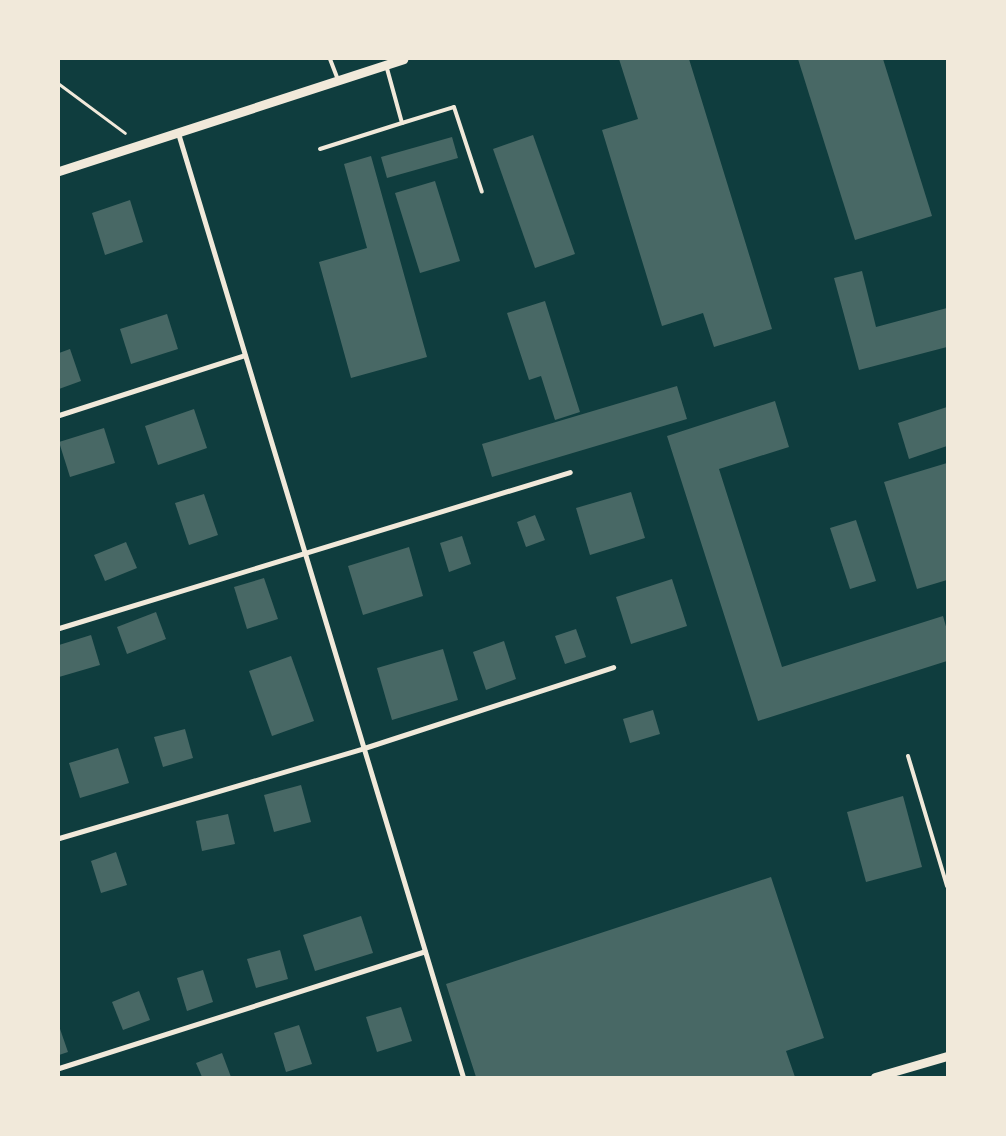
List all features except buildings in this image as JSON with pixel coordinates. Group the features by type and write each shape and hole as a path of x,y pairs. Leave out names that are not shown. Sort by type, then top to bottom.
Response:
{"street":[{"path":"59,171 403,59"},
{"path":"178,133 464,1077"},
{"path":"59,415 245,355"},
{"path":"59,628 570,472"},
{"path":"59,838 364,748 613,667"},
{"path":"59,1068 425,951"},
{"path":"875,1077 947,1056"}],"lane":[{"path":"330,59 338,80"},
{"path":"386,64 402,123"},
{"path":"320,149 454,107 482,192"},
{"path":"908,756 947,886"}],"path":[{"path":"59,84 141,145"}]}
